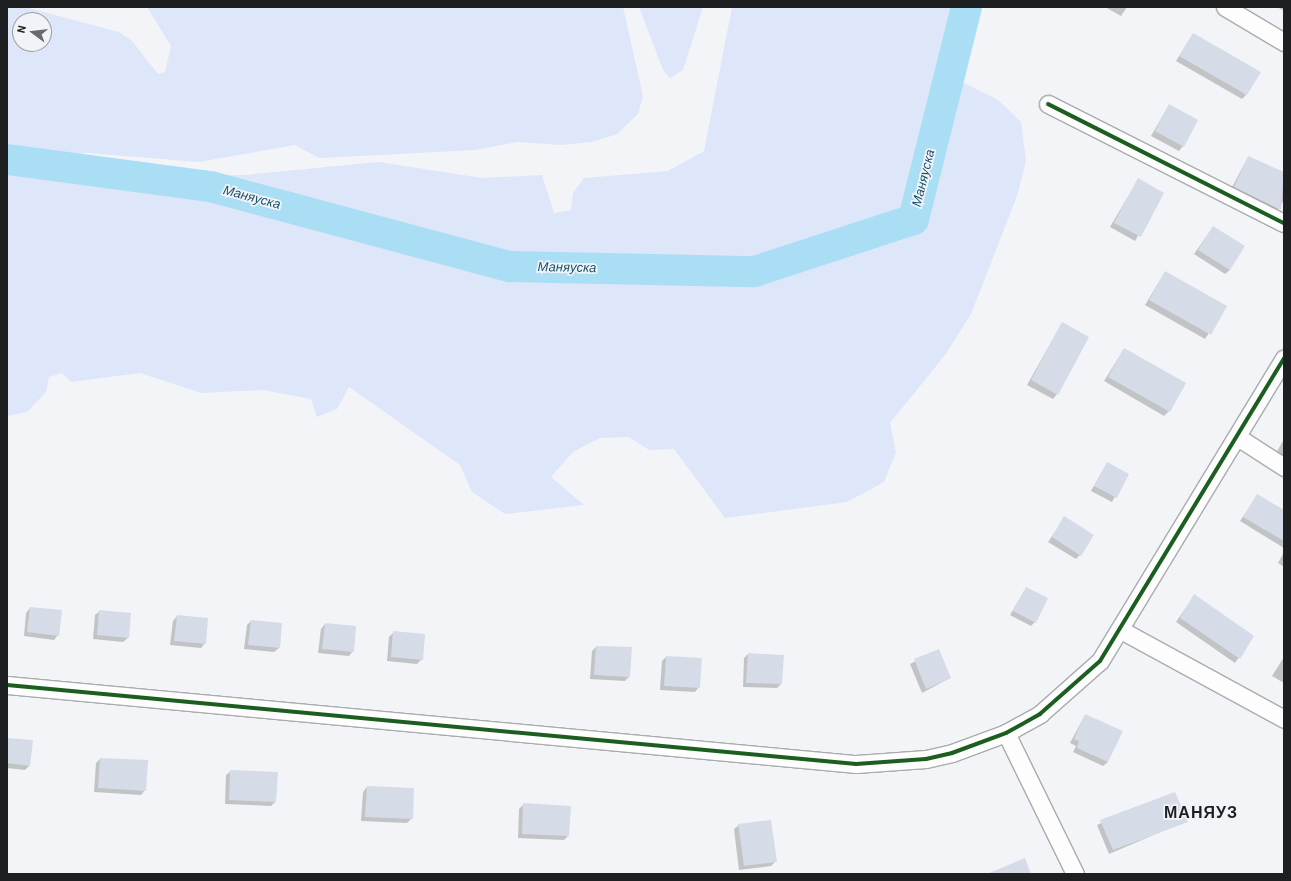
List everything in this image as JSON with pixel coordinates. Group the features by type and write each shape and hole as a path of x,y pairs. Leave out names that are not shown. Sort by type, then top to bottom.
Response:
{"street":[{"path":"1224,7 1284,42"},
{"path":"1048,104 1284,223"},
{"path":"7,685 856,764 926,759 1006,733 1040,714 1072,689 1100,661 1121,630 1239,438 1284,358"},
{"path":"1239,438 1284,467"},
{"path":"1121,630 1284,720"},
{"path":"1006,733 1075,874"}],"shaded area":[{"path":"7,7 25,7 44,12 12,12 12,52 52,52 52,14 119,32 132,41 158,74 165,72 171,46 147,7 623,7 643,96 638,114 617,134 592,142 561,145 518,142 475,150 319,158 295,145 199,162 89,153 47,156 7,150"},
{"path":"639,7 703,7 683,70 670,78 663,70"},
{"path":"732,7 961,7 944,73 998,100 1021,122 1026,161 1017,196 971,314 945,355 890,423 896,452 884,482 847,502 725,518 674,449 649,450 629,437 600,438 573,452 551,477 584,505 505,514 472,492 460,465 349,387 337,409 317,417 311,399 263,390 201,393 140,373 71,382 62,373 49,377 46,392 27,412 7,416 7,162 169,175 245,175 378,162 482,178 542,175 554,213 571,210 573,193 584,178 668,171 704,151"}],"building":[{"path":"1193,33 1261,72 1247,95 1179,56"},
{"path":"1169,104 1198,120 1184,147 1155,131"},
{"path":"1248,156 1284,172 1281,210 1234,187"},
{"path":"1138,178 1164,193 1141,237 1114,223"},
{"path":"1213,226 1245,246 1230,270 1198,250"},
{"path":"1165,271 1227,306 1211,335 1149,300"},
{"path":"1062,322 1089,337 1058,395 1031,380"},
{"path":"1124,348 1186,383 1170,412 1108,377"},
{"path":"1107,462 1129,474 1117,498 1094,486"},
{"path":"1257,494 1284,510 1284,541 1243,517"},
{"path":"1064,516 1094,535 1081,556 1052,537"},
{"path":"1026,587 1048,598 1036,623 1013,611"},
{"path":"1194,594 1254,636 1240,659 1180,618"},
{"path":"30,607 62,610 59,636 27,632"},
{"path":"99,610 131,613 129,638 97,635"},
{"path":"177,615 208,618 206,644 174,641"},
{"path":"251,620 282,623 280,648 248,645"},
{"path":"325,623 356,626 354,652 322,649"},
{"path":"393,631 425,634 423,660 391,657"},
{"path":"596,646 632,647 630,677 594,675"},
{"path":"939,649 951,678 926,689 914,659"},
{"path":"748,653 784,655 782,684 746,683"},
{"path":"666,656 702,658 700,688 664,686"},
{"path":"1085,714 1123,731 1108,762 1077,748 1079,741 1074,739"},
{"path":"7,738 33,740 30,766 7,763"},
{"path":"100,758 148,760 146,791 98,788"},
{"path":"230,770 278,772 276,802 229,800"},
{"path":"367,786 414,788 413,819 365,817"},
{"path":"1175,792 1188,822 1113,850 1100,820"},
{"path":"523,803 571,806 569,836 522,834"},
{"path":"771,820 777,862 744,866 738,824"},
{"path":"1025,858 1031,874 987,874"}],"waterway":[{"name":"Маняуска","path":"7,159 210,186 509,266 754,271 913,219 966,7"}],"cycle path":[{"path":"1048,104 1284,223"},
{"path":"7,685 856,764 926,759 952,753 1006,733 1040,714 1100,661 1284,358"}],"district":[{"name":"МАНЯУЗ","path":"1201,812"}]}
